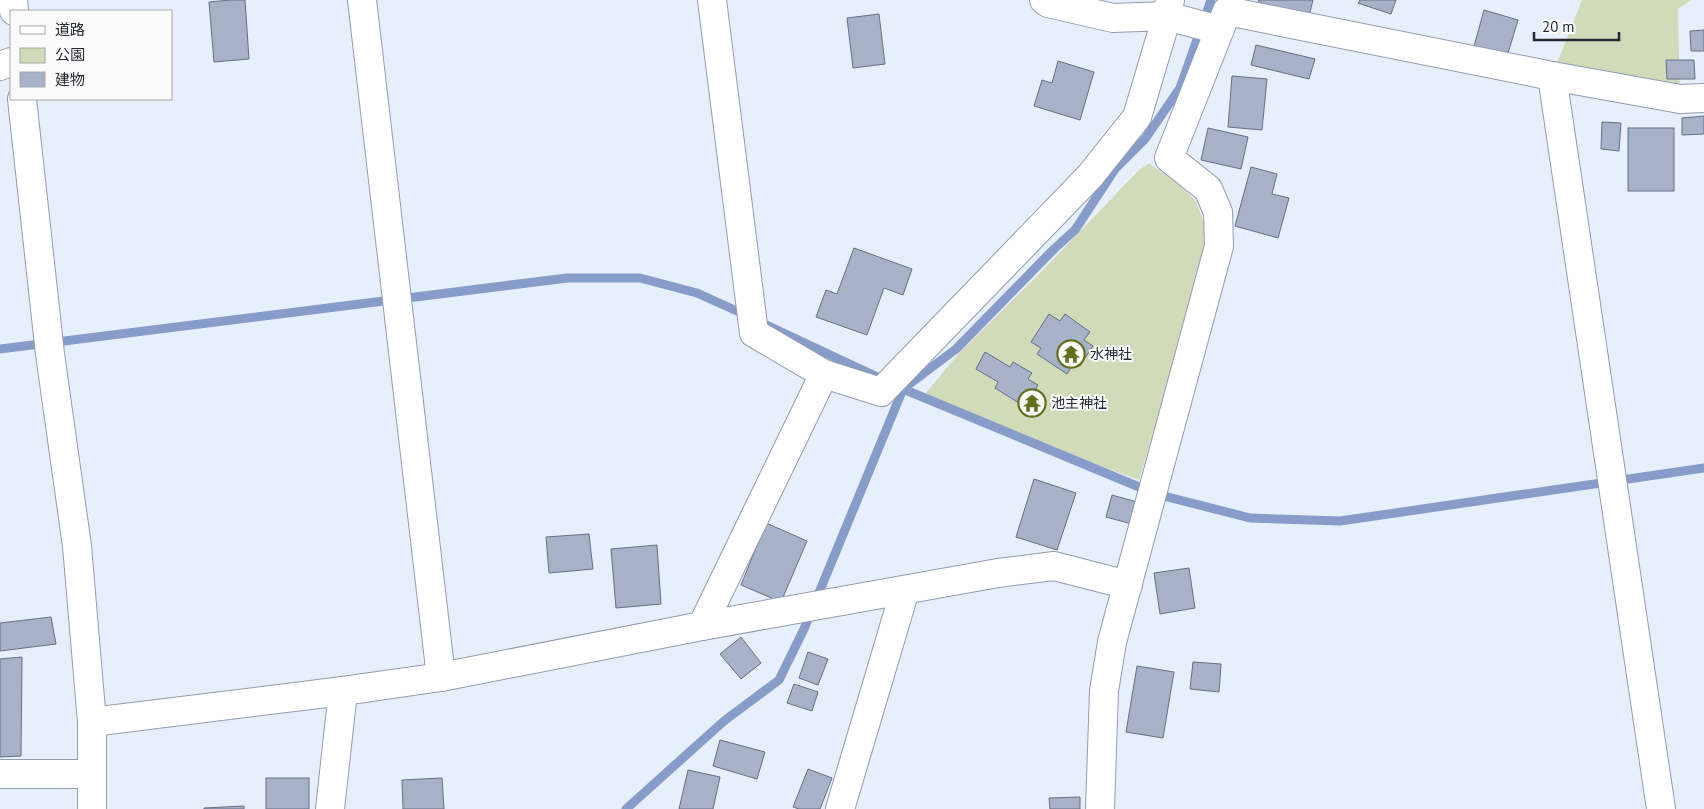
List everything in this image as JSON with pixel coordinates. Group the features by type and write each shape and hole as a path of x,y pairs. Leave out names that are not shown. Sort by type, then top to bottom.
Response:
{"street":[{"path":"362,0 441,676"},
{"path":"712,0 752,321 824,374 881,392 1090,176 1137,117 1168,8"},
{"path":"1044,0 1048,3 1113,18 1168,8 1219,30"},
{"path":"1100,809 1104,690 1112,642 1219,246 1218,212 1208,189 1169,158 1227,11 1552,76 1680,99 1704,98"},
{"path":"1552,76 1661,809"},
{"path":"22,100 49,342 77,546 92,722 92,809"},
{"path":"702,626 824,374"},
{"path":"92,722 441,676 702,626 998,574 1054,566 1128,585"},
{"path":"840,809 905,590"},
{"path":"330,809 342,690"},
{"path":"0,774 92,774"}],"green space":[{"path":"1582,0 1691,0 1678,9 1680,99 1552,76"},
{"path":"1149,163 1179,184 1196,201 1206,229 1203,267 1139,480 920,400 960,352 1039,274 1138,171"}],"building":[{"path":"245,0 249,59 214,62 209,2"},
{"path":"1259,0 1313,0 1309,16 1258,2"},
{"path":"1360,0 1396,0 1391,14 1358,3"},
{"path":"1484,10 1518,20 1506,60 1473,50"},
{"path":"879,14 885,64 853,68 847,18"},
{"path":"1704,30 1704,51 1691,51 1690,31"},
{"path":"1256,45 1315,59 1309,79 1251,65"},
{"path":"1666,60 1694,60 1695,79 1667,79"},
{"path":"1058,61 1094,72 1080,120 1034,106 1042,80 1052,83"},
{"path":"1232,76 1267,79 1262,130 1228,127"},
{"path":"1704,116 1704,134 1682,135 1682,118"},
{"path":"1602,122 1621,123 1619,151 1601,149"},
{"path":"1208,128 1248,137 1241,169 1201,160"},
{"path":"1628,128 1674,128 1674,191 1628,191"},
{"path":"1251,167 1277,174 1272,194 1289,198 1278,238 1235,226"},
{"path":"854,248 912,269 903,295 884,288 867,335 816,317 826,290 837,294"},
{"path":"1049,314 1060,321 1065,314 1090,332 1084,340 1093,346 1080,366 1074,363 1067,374 1037,354 1041,348 1031,342"},
{"path":"985,352 1010,367 1013,362 1032,373 1028,379 1038,385 1031,397 1025,394 1019,403 995,388 998,382 976,369"},
{"path":"1034,479 1076,493 1057,550 1016,537"},
{"path":"1112,495 1137,502 1132,524 1106,517"},
{"path":"766,523 807,541 781,602 741,585"},
{"path":"589,534 593,569 549,573 546,537"},
{"path":"657,545 661,604 616,608 611,549"},
{"path":"1189,568 1195,608 1160,614 1154,573"},
{"path":"51,617 56,644 0,651 0,623"},
{"path":"741,637 761,663 741,679 720,654"},
{"path":"808,652 828,659 818,685 799,678"},
{"path":"22,657 21,756 0,757 0,659"},
{"path":"1193,662 1221,664 1219,692 1190,689"},
{"path":"1137,666 1174,672 1163,738 1126,732"},
{"path":"794,684 818,692 812,711 787,703"},
{"path":"720,740 765,752 757,779 713,766"},
{"path":"808,769 832,778 820,809 799,809 793,807"},
{"path":"688,770 720,777 713,809 679,809"},
{"path":"266,778 309,778 309,809 266,809"},
{"path":"442,778 444,809 403,809 402,780"},
{"path":"1080,797 1080,809 1050,809 1049,798"},
{"path":"244,806 244,809 204,809 204,808"}],"waterway":[{"path":"626,809 724,721 779,680 804,629 903,389 956,349 1075,230 1115,169 1145,139 1180,88 1211,0"},
{"path":"0,349 567,278 640,278 697,293 748,316"},
{"path":"762,323 903,389 1156,494 1250,518 1340,521 1704,468"}],"place":[{"name":"水神社","path":"1071,354"},
{"name":"池主神社","path":"1032,403"}]}
